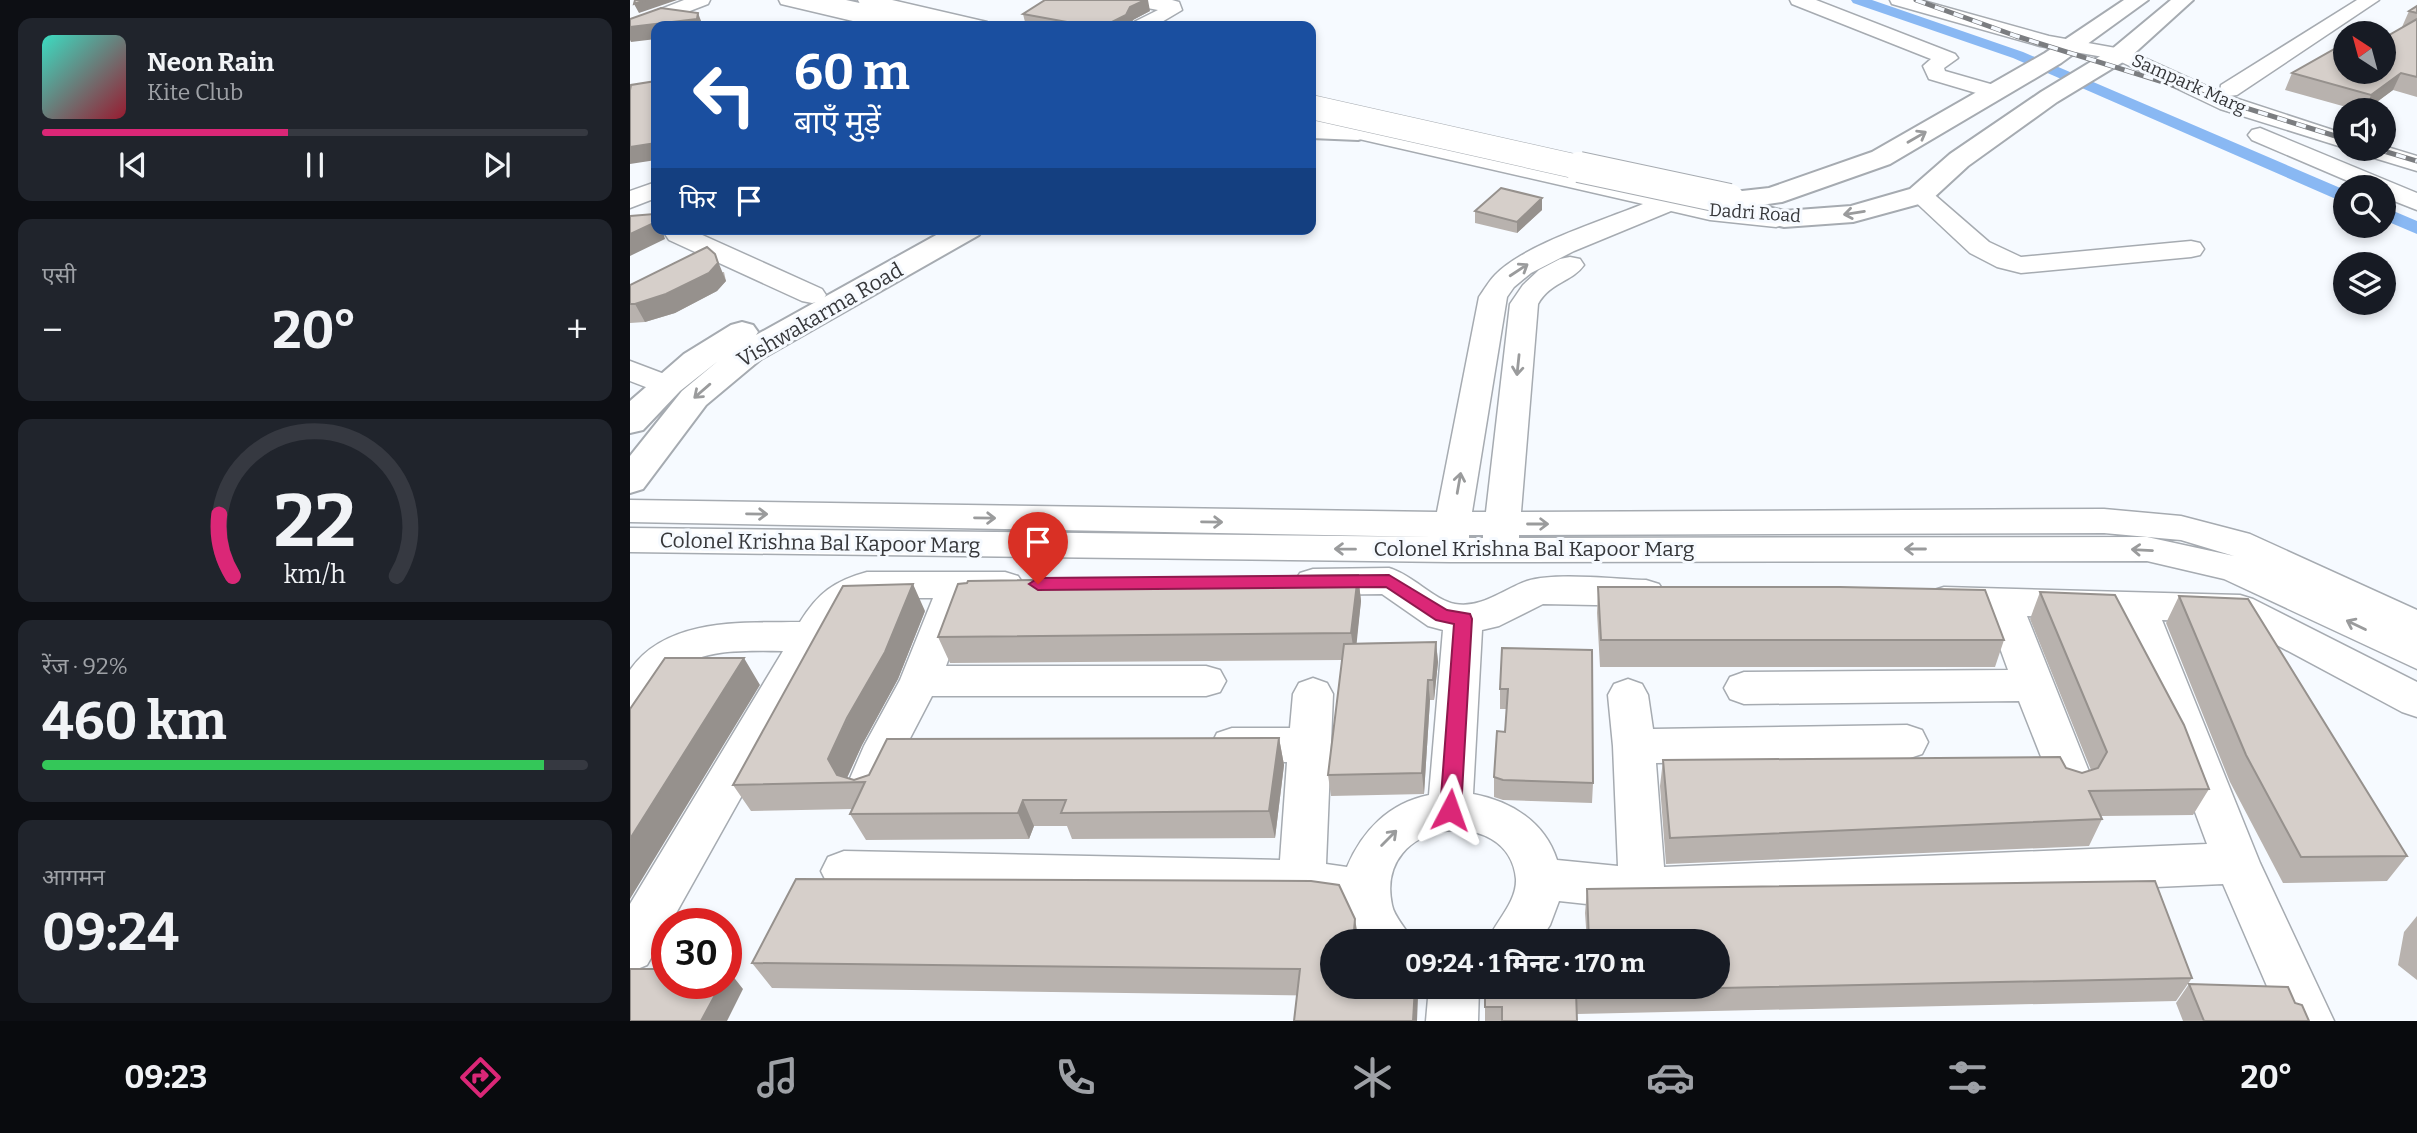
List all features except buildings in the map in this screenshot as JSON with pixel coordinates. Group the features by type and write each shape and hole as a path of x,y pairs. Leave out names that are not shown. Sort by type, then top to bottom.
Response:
{"main road":[{"path":"819,0 911,21"},
{"path":"852,0 942,21"},
{"name":"Dadri Road","path":"1704,198 1772,196 1881,158 2062,52 2138,0"},
{"name":"Dadri Road","path":"1704,198 1784,219 1853,214 1920,195 1959,160 2049,97 2120,54 2183,0"},
{"path":"1316,106 1704,198"},
{"path":"1316,117 1625,186 1704,198"},
{"path":"1316,131 1357,132"},
{"name":"Vishwakarma Road","path":"630,422 664,385 721,344 922,235"},
{"name":"Vishwakarma Road","path":"630,481 694,398 749,352 959,235"}],"street":[{"path":"630,28 701,0"},
{"path":"788,0 876,21"},
{"path":"1133,0 1172,6 1172,10 1151,21"},
{"path":"1799,0 1948,58 1933,66 1936,75 2000,88"},
{"name":"Sampark Marg","path":"1899,0 2028,37 2062,52 2120,54 2333,125"},
{"path":"2347,0 2193,99 2210,113 2353,175"},
{"path":"2212,87 2370,0"},
{"path":"880,1 960,21"},
{"name":"Sampark Marg","path":"2140,38 2212,87 2228,104 2333,137"},
{"name":"Dadri Road","path":"1316,106 1704,198"},
{"path":"1316,122 1704,198"},
{"path":"2396,145 2417,151"},
{"path":"2396,157 2417,164"},
{"path":"630,200 651,190"},
{"path":"2396,193 2417,202"},
{"path":"1920,195 1985,251 2008,263 2021,265 2191,249"},
{"path":"1501,536 1524,304 1530,292 1542,279 1704,198"},
{"path":"1452,537 1493,298 1503,281 1521,267 1565,245 1704,198"},
{"path":"680,235 812,295"},
{"path":"630,370 664,385"},
{"name":"Colonel Krishna Bal Kapoor Marg","path":"630,511 1452,537 2104,521 2181,528 2237,543 2417,626"},
{"name":"Colonel Krishna Bal Kapoor Marg","path":"1501,536 1542,549 2147,549 2234,569 2417,654"},
{"name":"Colonel Krishna Bal Kapoor Marg","path":"630,540 1391,565 1452,537"},
{"path":"1538,592 1542,549"},
{"path":"1278,582 1391,565 1442,616 1463,619 1485,616 1538,592 1675,594"},
{"path":"630,949 825,613 853,589 867,585 1040,584"},
{"path":"869,786 885,746 920,681 957,585"},
{"path":"1909,598 2240,609 2417,701"},
{"path":"2002,601 2070,779"},
{"path":"2137,606 2237,863 2308,1021"},
{"path":"2255,617 2288,674"},
{"path":"1450,810 1463,619"},
{"path":"630,704 656,666 669,654 693,644 813,636"},
{"path":"920,681 1206,681"},
{"path":"1744,688 2034,685"},
{"path":"1302,881 1313,694"},
{"path":"1628,695 1634,746 1642,889"},
{"path":"1634,746 1906,742"},
{"path":"1201,745 1311,745"},
{"path":"885,746 927,746"},
{"path":"1378,929 1367,907 1365,890 1367,873 1385,842 1415,820 1450,810 1488,815 1518,833 1537,862 1539,896 1534,913 1524,929"},
{"path":"1540,880 1642,889 2237,863"},
{"path":"844,872 1302,881 1365,890"},
{"path":"1452,1021 1453,999"}],"waterway":[{"path":"1858,0 2018,55 2333,192"},
{"path":"2396,218 2417,228"}],"railway":[{"path":"1916,0 2016,36 2333,135"},
{"path":"2396,155 2417,161"}],"route":[{"path":"1038,584 1389,581 1442,616 1463,619 1450,810"}]}
